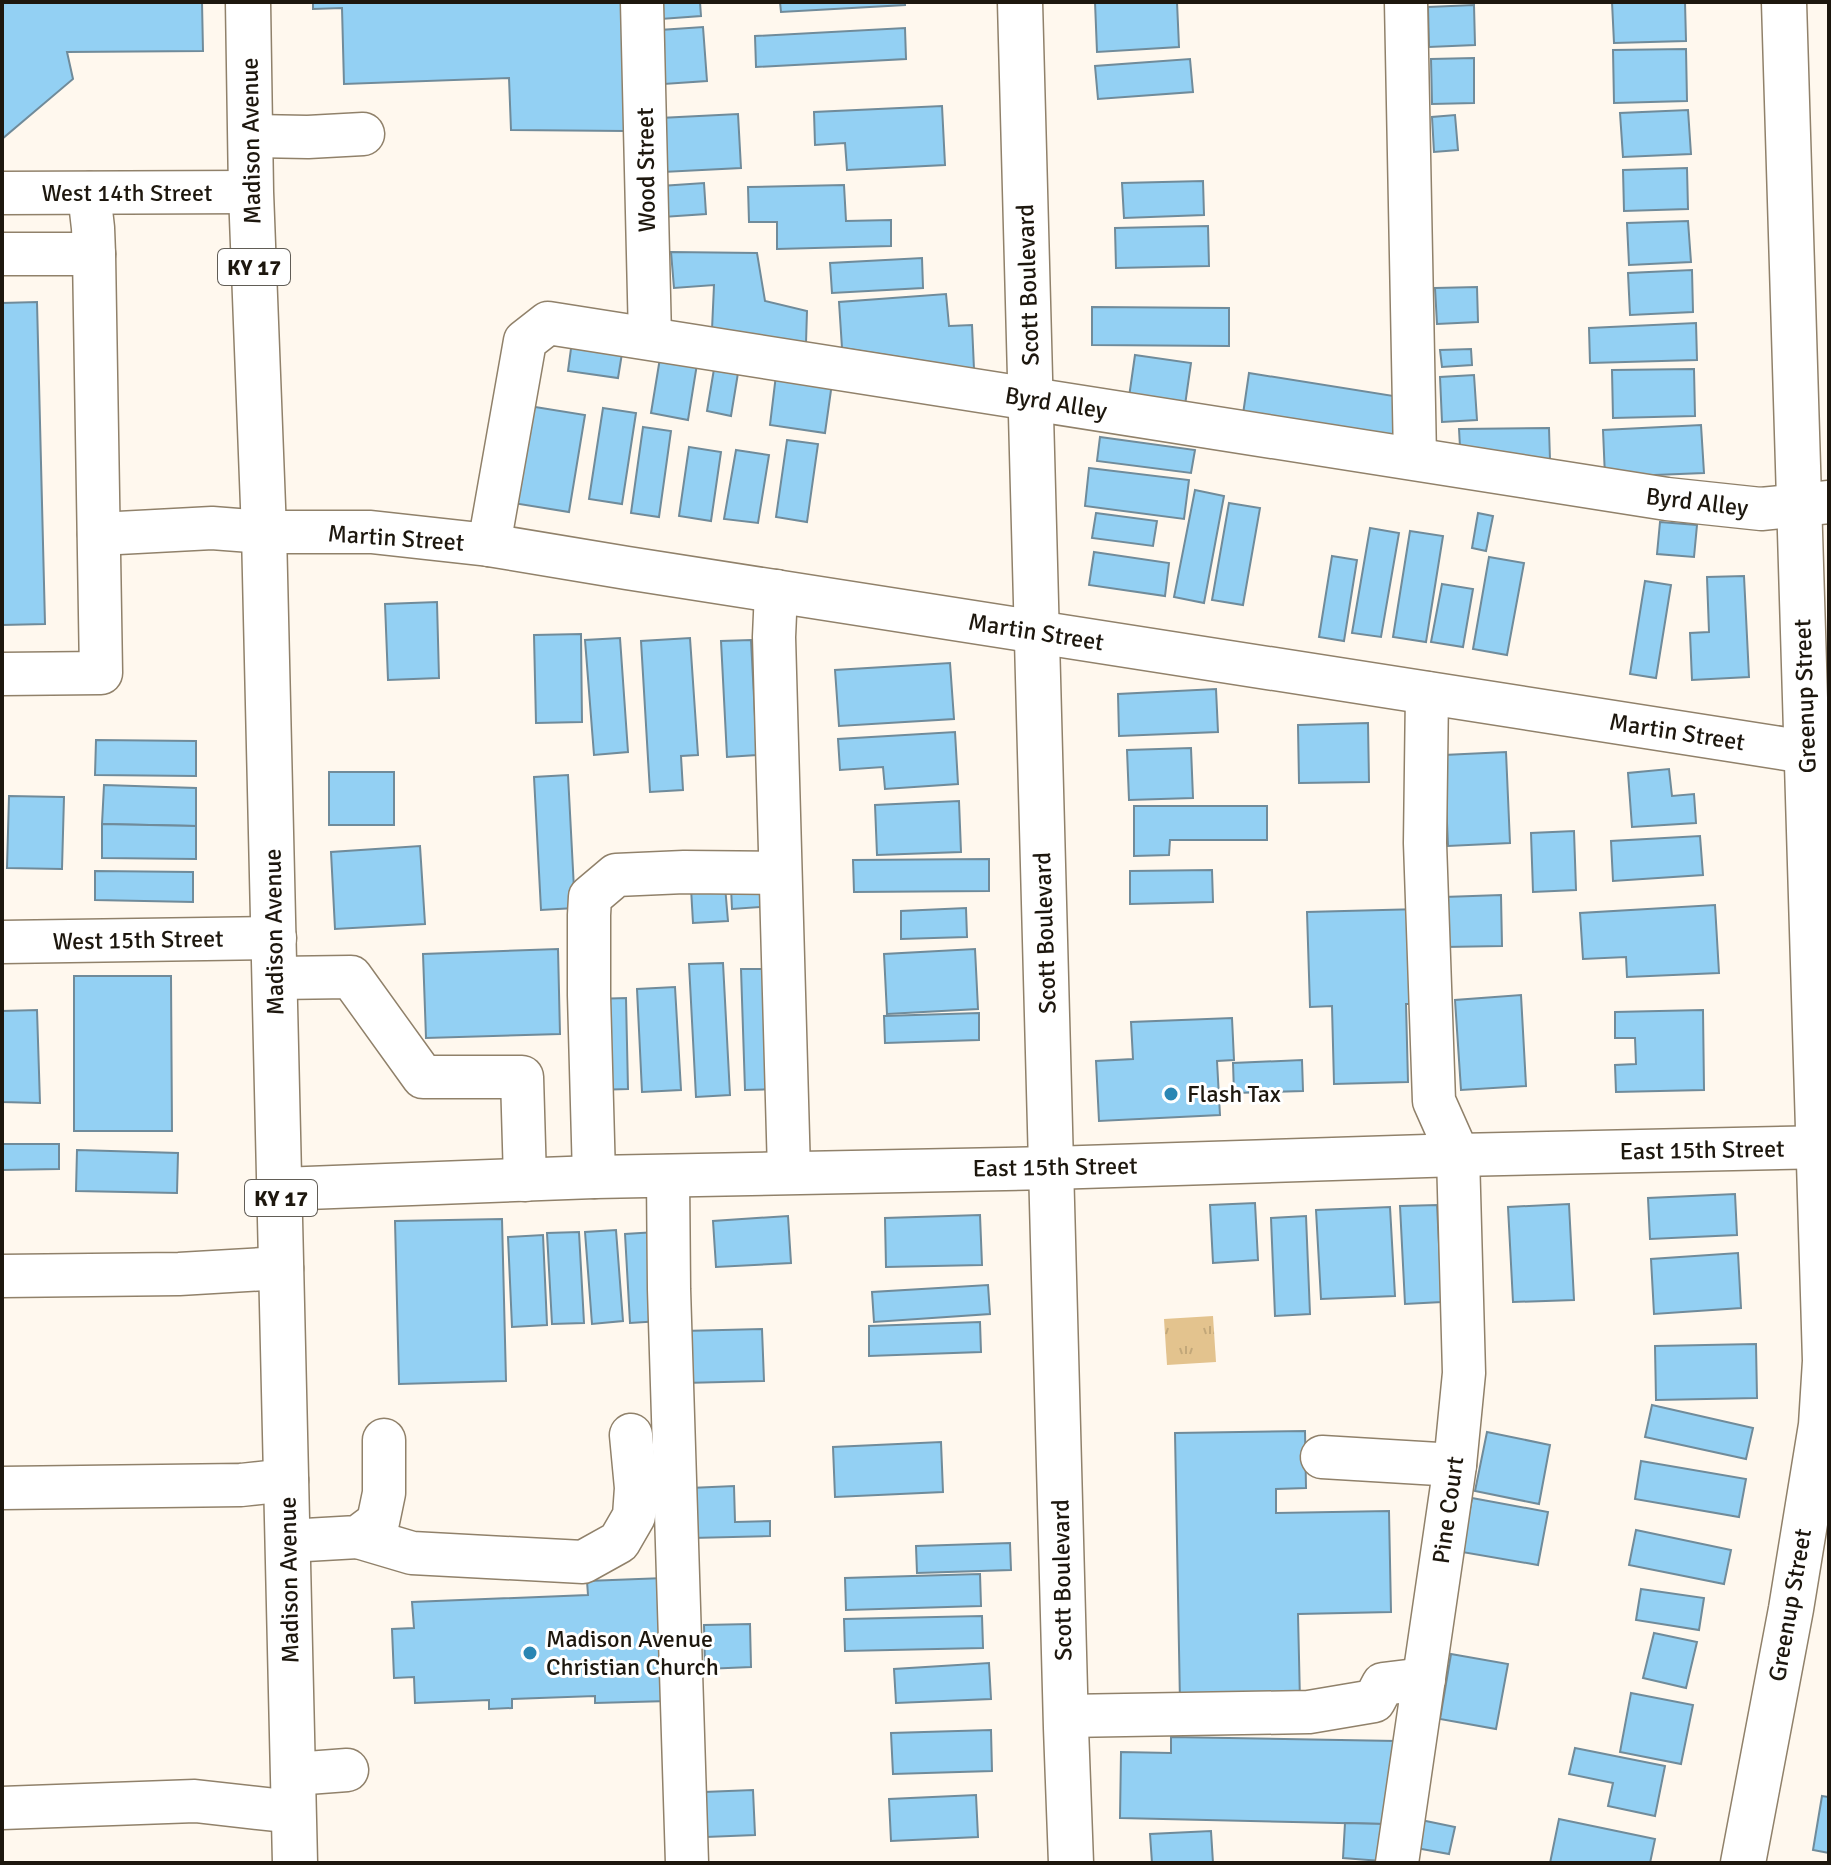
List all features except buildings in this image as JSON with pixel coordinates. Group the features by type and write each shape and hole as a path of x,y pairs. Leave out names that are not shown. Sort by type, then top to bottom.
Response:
{"main road":[{"name":"Madison Avenue","path":"248,2 281,1189 295,1863"},
{"name":"Scott Boulevard","path":"1020,2 1071,1863"},
{"name":"Greenup Street","path":"1743,1863 1791,1609 1821,1425 1825,1361 1824,1148 1806,752 1814,504 1784,2"}],"street":[{"name":"Wood Street","path":"642,2 650,338"},
{"path":"1406,2 1415,458"},
{"path":"250,136 363,134"},
{"name":"West 14th Street","path":"2,193 251,192"},
{"path":"2,674 101,673 94,254 89,193"},
{"path":"2,254 94,254"},
{"name":"Byrd Alley","path":"489,545 525,341 548,323 1667,499 1761,509 1814,504"},
{"name":"Martin Street","path":"99,534 212,528 264,532 371,532 489,545 1806,752"},
{"path":"776,591 774,637 789,1172"},
{"path":"1427,693 1425,843 1434,1101 1458,1155"},
{"path":"594,1177 590,897 616,875 780,873"},
{"name":"West 15th Street","path":"2,942 275,958 351,977 423,1077 522,1077 525,1180"},
{"name":"East 15th Street","path":"281,1189 594,1177 1824,1148"},
{"name":"Pine Court","path":"1397,1863 1455,1465 1464,1373 1458,1155"},
{"path":"668,1176 687,1863"},
{"path":"2,1276 179,1274 282,1268"},
{"path":"288,1541 358,1537 412,1553 583,1562 619,1542 634,1516 636,1488 631,1435"},
{"path":"358,1537 378,1522 384,1493 384,1440"},
{"path":"1322,1457 1455,1465"},
{"path":"2,1488 241,1485 287,1480"},
{"path":"1066,1716 1309,1712 1374,1701 1383,1684 1424,1679"},
{"path":"2,1808 195,1801 294,1793 347,1770"}],"green space":[{"path":"1213,1316 1216,1362 1167,1365 1164,1319"}],"place":[{"name":"Flash Tax","path":"1171,1094"},
{"name":"Madison Avenue Christian Church","path":"530,1653"}]}
